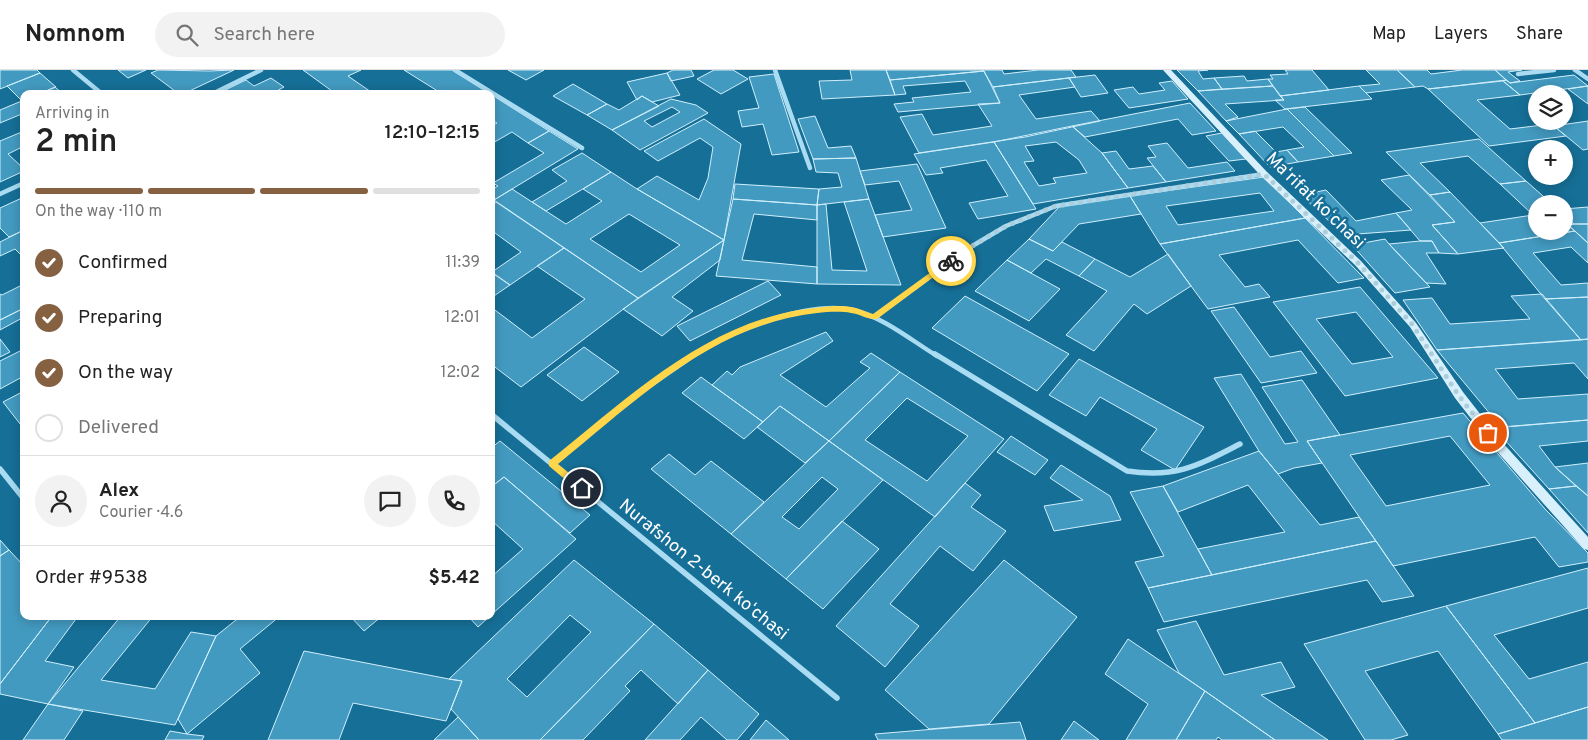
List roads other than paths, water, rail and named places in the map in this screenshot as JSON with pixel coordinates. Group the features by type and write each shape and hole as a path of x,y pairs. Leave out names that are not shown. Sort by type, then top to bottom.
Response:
{"street":[{"path":"73,70 97,90"},
{"path":"220,90 261,70"},
{"path":"455,70 488,90"},
{"path":"775,70 810,168"},
{"name":"Maʻrifat koʻchasi","path":"1167,70 1264,174 1358,263 1412,324 1459,396 1498,445 1588,545"},
{"path":"1518,74 1554,70"},
{"path":"1575,70 1588,79"},
{"path":"495,95 582,148"},
{"path":"874,317 974,245 1006,226 1056,206 1264,174"},
{"path":"0,194 20,185"},
{"path":"552,464 673,366 748,326 773,318 818,310 851,310 874,317 1127,471 1149,476 1169,475 1188,470 1240,444"},
{"name":"Nurafshon 2-berk koʻchasi","path":"495,417 837,698"},
{"path":"0,469 20,494"}]}
